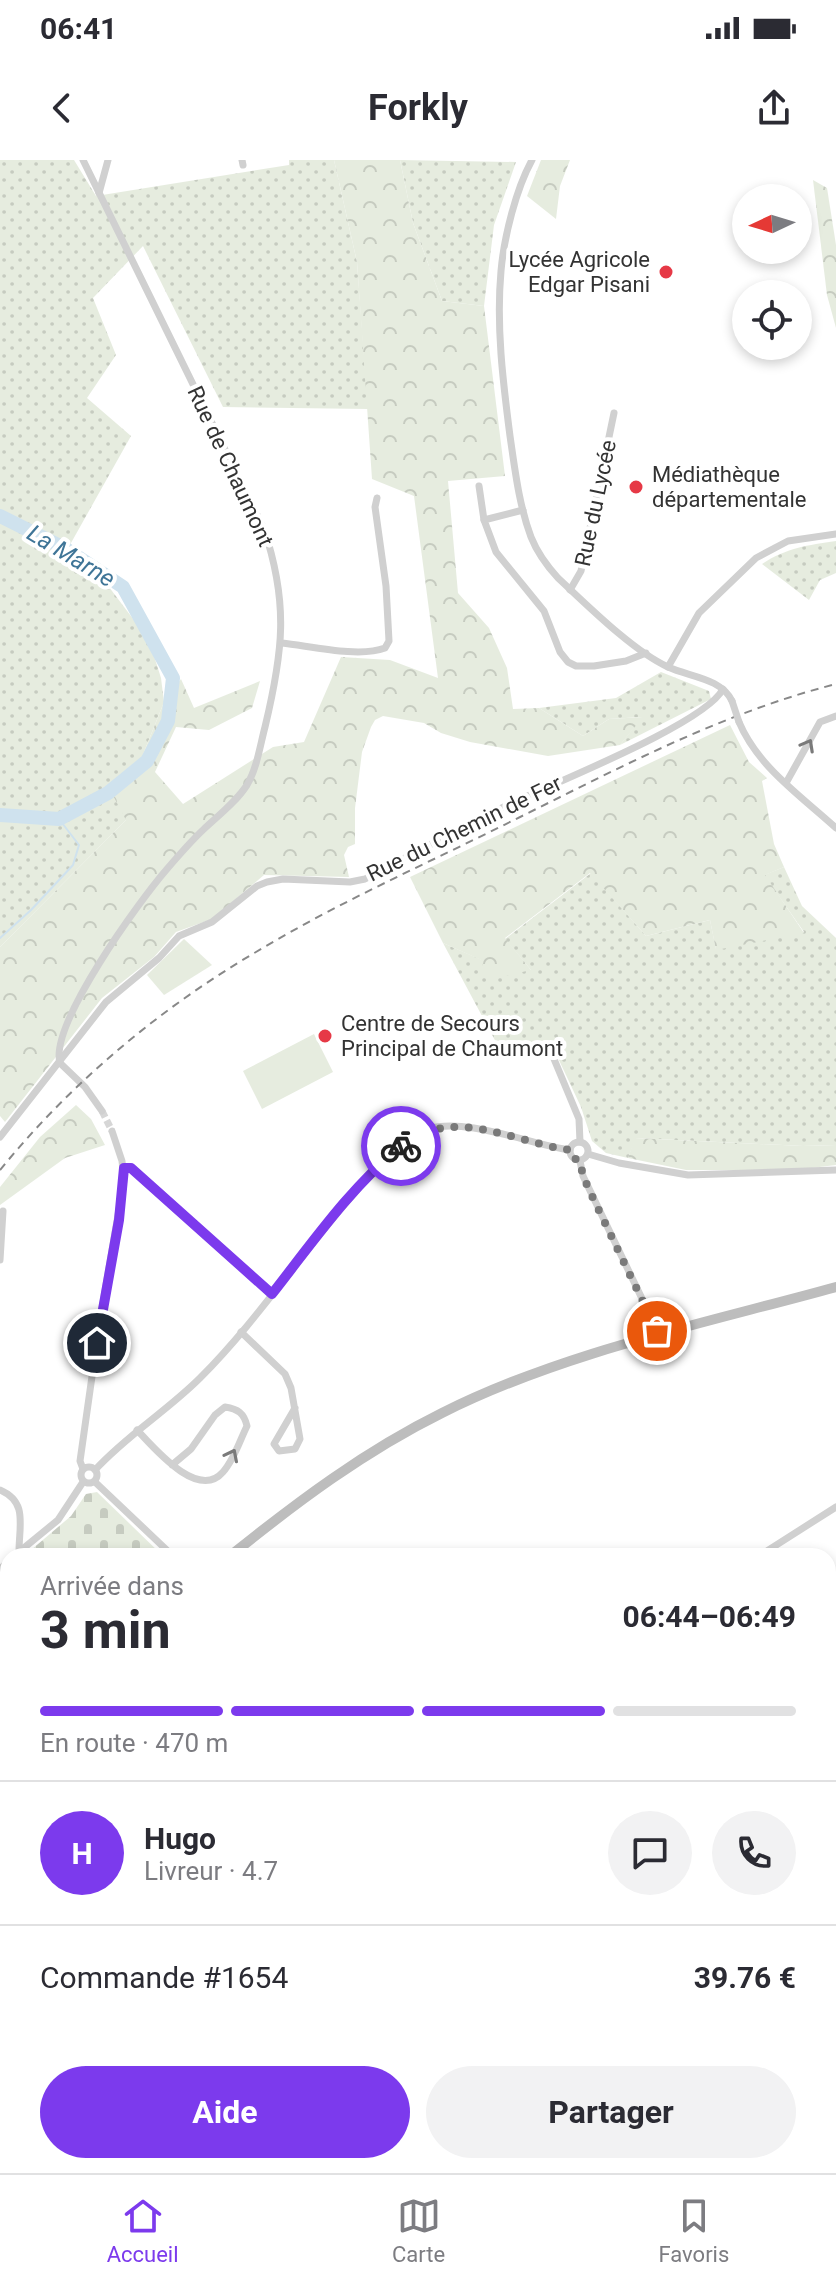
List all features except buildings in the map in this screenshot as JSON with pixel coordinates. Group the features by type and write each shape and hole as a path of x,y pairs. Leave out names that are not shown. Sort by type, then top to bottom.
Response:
{"street":[{"name":"Rue de Chaumont","path":"60,1063 58,1053 70,1016 100,963 165,871 249,782 267,720 282,643 279,585 264,529 83,160"},
{"path":"532,160 507,235 499,302 505,400 516,479 532,539 548,568 646,653 668,667 723,689 732,701 755,752 836,828"},
{"path":"90,173 107,162"},
{"path":"99,193 107,162"},
{"name":"Rue du Lycée","path":"570,590 581,571 614,413"},
{"path":"479,486 484,520 496,552 544,611 560,652 568,662 576,666 594,666 626,661 646,653"},
{"path":"282,643 355,651 376,652 385,648 389,641 387,600 375,507 377,498"},
{"path":"484,520 523,510"},
{"path":"668,667 699,613 756,558 788,541 836,534"},
{"name":"Rue du Chemin de Fer","path":"0,1137 106,1002 159,958 179,936 212,922 257,886 275,880 350,882 365,879 507,805 659,735 707,708 723,689"},
{"path":"786,783 820,722 836,716"},
{"path":"549,1047 579,1119 580,1142"},
{"path":"60,1063 85,1087 102,1111"},
{"path":"95,1470 137,1430 199,1380 334,1216 382,1163 413,1137 426,1130 458,1125 570,1150"},
{"path":"83,1469 80,1461 100,1320 121,1209 124,1168 112,1131"},
{"path":"570,1150 580,1142 587,1146 588,1154"},
{"path":"570,1150 573,1158 580,1161"},
{"path":"580,1161 588,1154"},
{"path":"588,1154 688,1175 836,1170"},
{"path":"580,1161 583,1176 610,1236 660,1336"},
{"path":"124,1168 131,1168 272,1294"},
{"path":"0,1260 3,1211"},
{"path":"241,1548 357,1461 443,1412 525,1376 836,1287"},
{"path":"241,1332 285,1374 295,1408 300,1439 295,1449 279,1451 274,1444 276,1436 295,1408"},
{"path":"137,1430 172,1465 194,1480 209,1481 224,1471 247,1426 244,1417 236,1409 225,1407 215,1415 191,1449 172,1465"},
{"path":"83,1482 80,1475 88,1467 95,1470 95,1482"},
{"path":"83,1482 95,1482"},
{"path":"23,1548 58,1520 83,1482"},
{"path":"95,1482 165,1548"},
{"path":"0,1490 13,1496 19,1506 16,1548"},
{"path":"772,1548 836,1507"}],"green space":[{"path":"0,160 74,160 96,196 289,165 289,160 334,160 357,262 368,409 223,407 143,246 93,298 116,355 87,398 131,436 62,559 109,587 149,640 161,678 164,702 142,757 108,784 127,819 0,947"},
{"path":"334,160 400,160 413,223 442,301 484,306 505,476 448,481 458,593 489,628 507,668 513,709 539,708 583,736 609,719 643,717 620,745 548,756 470,742 441,733 424,723 383,716 375,720 362,752 355,808 355,844 348,847 344,855 349,877 264,875 212,919 176,932 154,957 102,998 5,1122 0,1116 0,947 126,820 107,784 142,757 164,702 181,679 194,708 260,681 252,708 209,730 176,727 155,772 183,804 273,747 304,742 341,657 390,660 438,678 414,496 372,479 357,262"},
{"path":"400,160 516,162 494,225 484,306 442,301 413,223"},
{"path":"541,160 570,160 560,186 556,219 527,196"},
{"path":"813,180 827,188 836,245 836,328 827,295"},
{"path":"836,541 836,573 820,580 809,600 762,564 789,551"},
{"path":"661,672 709,691 711,699 620,745 642,717 609,719 583,736 539,708 616,698"},
{"path":"730,725 749,762 767,778 762,781 774,844 784,867 765,875 804,933 716,950 710,920 646,936 590,873 505,938 531,970 487,980 481,960 443,943 410,877"},
{"path":"784,867 802,906 836,938 836,1145 636,1138 628,1158 606,1153 592,1141 581,1107 550,1041 505,1059 443,943 482,960 531,970 505,939 591,873 646,936 710,920 716,949 804,932 764,875"},
{"path":"184,939 212,965 164,995 147,975"},
{"path":"314,1034 333,1072 262,1109 243,1071"},
{"path":"76,1105 91,1119 105,1145 65,1158 0,1205 0,1187 40,1137"},
{"path":"635,1138 836,1145 836,1165 795,1170 686,1170 628,1158"},
{"path":"97,1492 155,1548 33,1548 71,1516 86,1494"}],"waterway":[{"name":"La Marne","path":"0,516 66,549 123,587 173,678 168,721 147,761 108,793 59,819 0,815"},
{"path":"0,938 73,865 79,845 59,819"}],"tunnel":[{"path":"102,1111 112,1131"}],"railway":[{"path":"0,1170 56,1107 118,1050 185,998 287,934 384,883 672,743 752,710 836,684"}],"way so far":[{"path":"401,1146 426,1130 458,1125 570,1150 573,1158 580,1161 583,1176 610,1236 657,1331"}],"place":[{"name":"Lycée Agricole Edgar Pisani","path":"666,272"},
{"name":"Médiathèque départementale","path":"636,487"},
{"name":"Centre de Secours Principal de Chaumont","path":"325,1036"}],"route":[{"path":"97,1343 124,1188 124,1168 131,1168 272,1294 334,1216 401,1146"}]}
